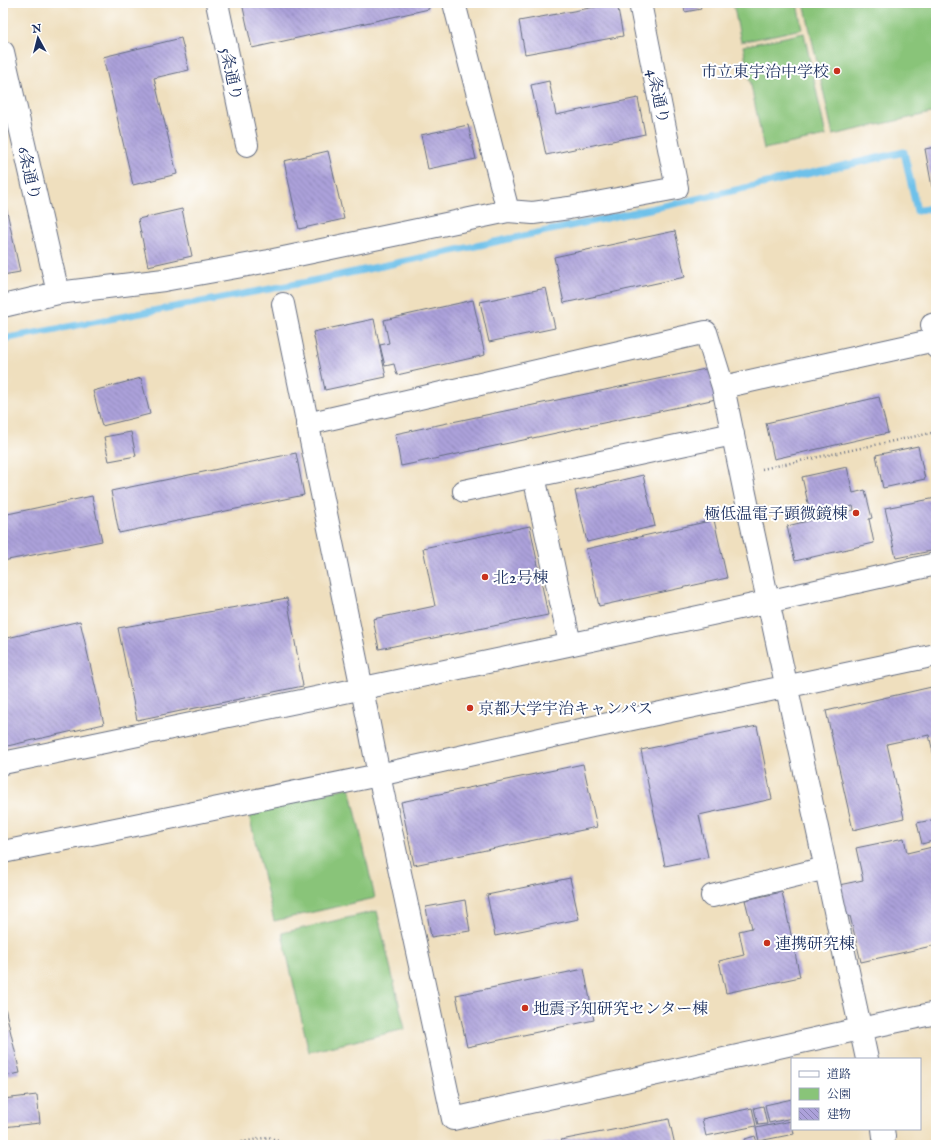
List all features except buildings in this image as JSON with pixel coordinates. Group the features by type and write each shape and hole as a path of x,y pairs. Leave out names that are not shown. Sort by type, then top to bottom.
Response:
{"lane":[{"name":"5条通り","path":"217,3 247,145"},
{"path":"3,306 58,293 164,280 269,261 508,211 454,3"},
{"name":"4条通り","path":"508,211 533,213 678,188 640,3"},
{"name":"6条通り","path":"3,52 58,293"},
{"path":"283,304 379,774 453,1119 936,1013"},
{"path":"307,424 706,332 723,387 740,473 867,1058"},
{"path":"723,387 936,337"},
{"path":"464,491 733,434"},
{"path":"534,476 570,644"},
{"path":"3,763 362,689 768,602 936,564"},
{"path":"3,852 379,774 936,655"},
{"path":"712,896 826,868"}],"path":[{"path":"740,473 936,432"},
{"path":"226,1145 269,1137 286,1145"}],"green space":[{"path":"733,3 797,3 802,29 741,42"},
{"path":"804,3 936,3 936,112 833,135"},
{"path":"804,33 826,136 764,149 743,46"},
{"path":"350,787 375,898 274,921 248,811"},
{"path":"377,911 405,1029 309,1052 282,933"}],"waterway":[{"path":"3,339 307,282 692,200 904,152 917,211 936,207"}],"place":[{"name":"市立東宇治中学校","path":"837,71"},
{"name":"極低温電子顕微鏡棟","path":"856,513"},
{"name":"北2号棟","path":"485,577"},
{"name":"京都大学宇治キャンパス","path":"470,708"},
{"name":"連携研究棟","path":"767,943"},
{"name":"地震予知研究センター棟","path":"525,1008"}]}
